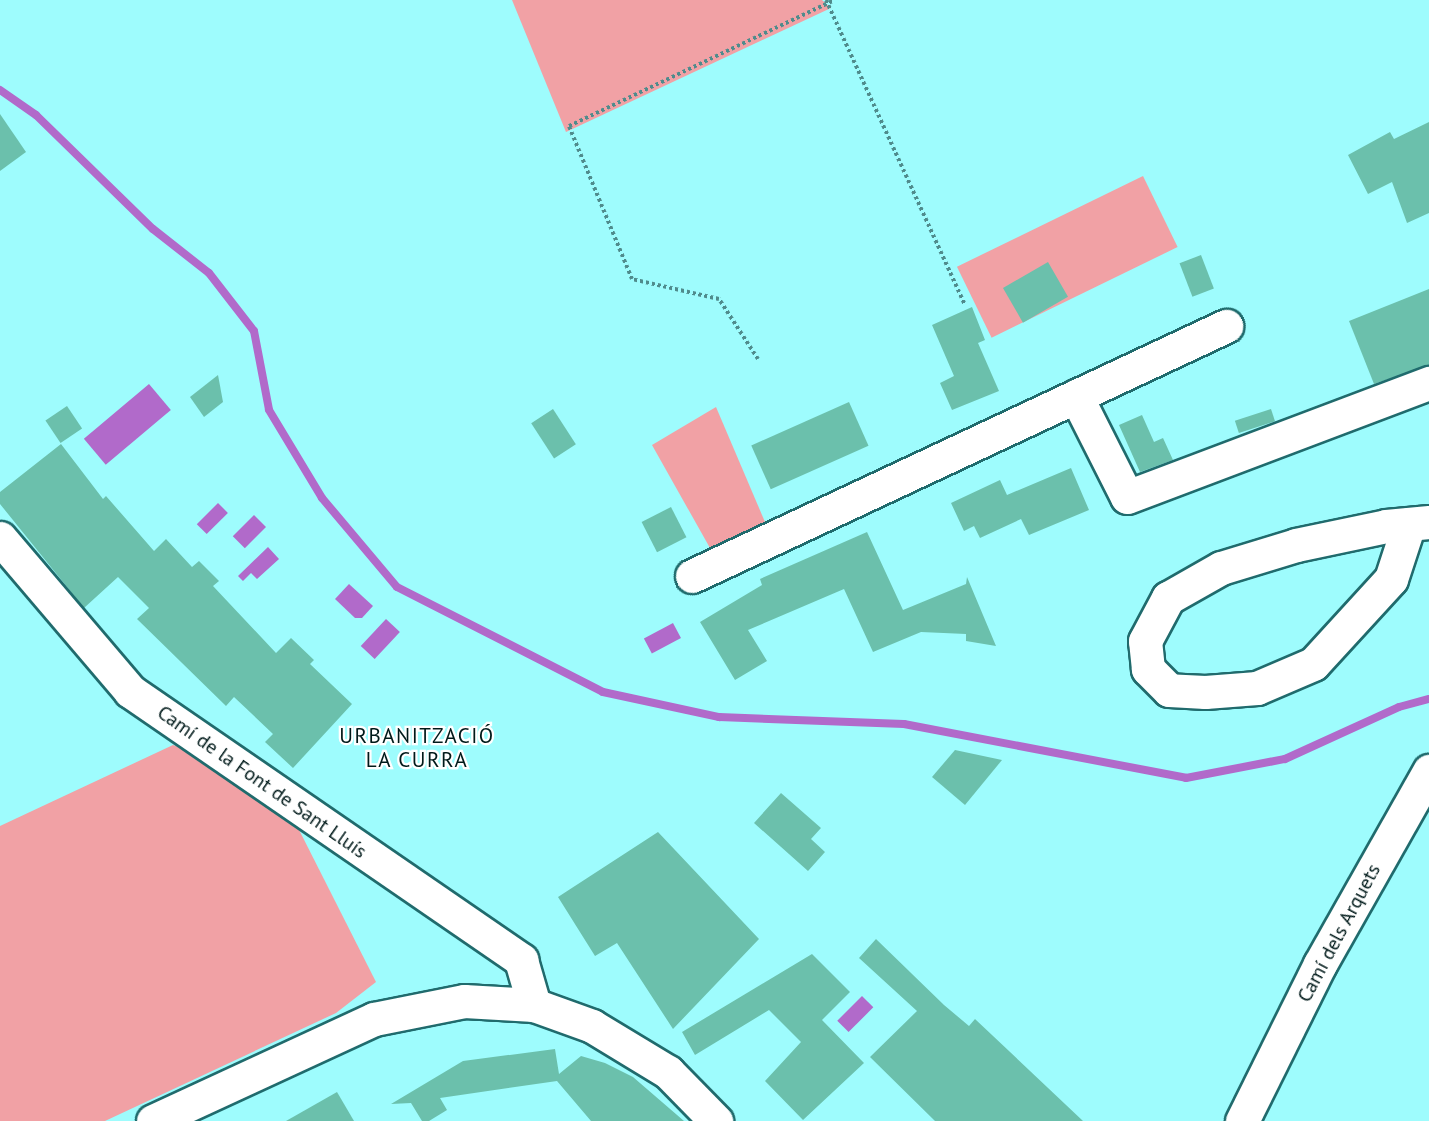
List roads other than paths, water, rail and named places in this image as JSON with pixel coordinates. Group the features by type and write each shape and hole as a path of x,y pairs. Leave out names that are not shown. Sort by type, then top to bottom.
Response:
{"street":[{"path":"692,576 1226,326"},
{"path":"1076,396 1127,497 1429,383"},
{"path":"1419,523 1391,579 1313,664 1257,688 1205,692 1169,690 1148,669 1145,641 1168,598 1221,568 1296,545 1419,523"},
{"name":"Camí de la Font de Sant Lluís","path":"0,538 130,691 521,960 534,1005"},
{"name":"Camí dels Arquets","path":"1251,1113 1320,964 1429,771"},
{"path":"153,1121 374,1019 464,1001 534,1005 592,1026 668,1072 716,1121"}],"waterway":[{"path":"0,90 36,115 153,229 209,273 254,331 269,410 322,498 397,587 603,692 719,717 904,724 1186,778 1285,759 1399,707 1429,699"}],"district":[{"name":"URBANITZACIÓ LA CURRA","path":"417,748"}]}
